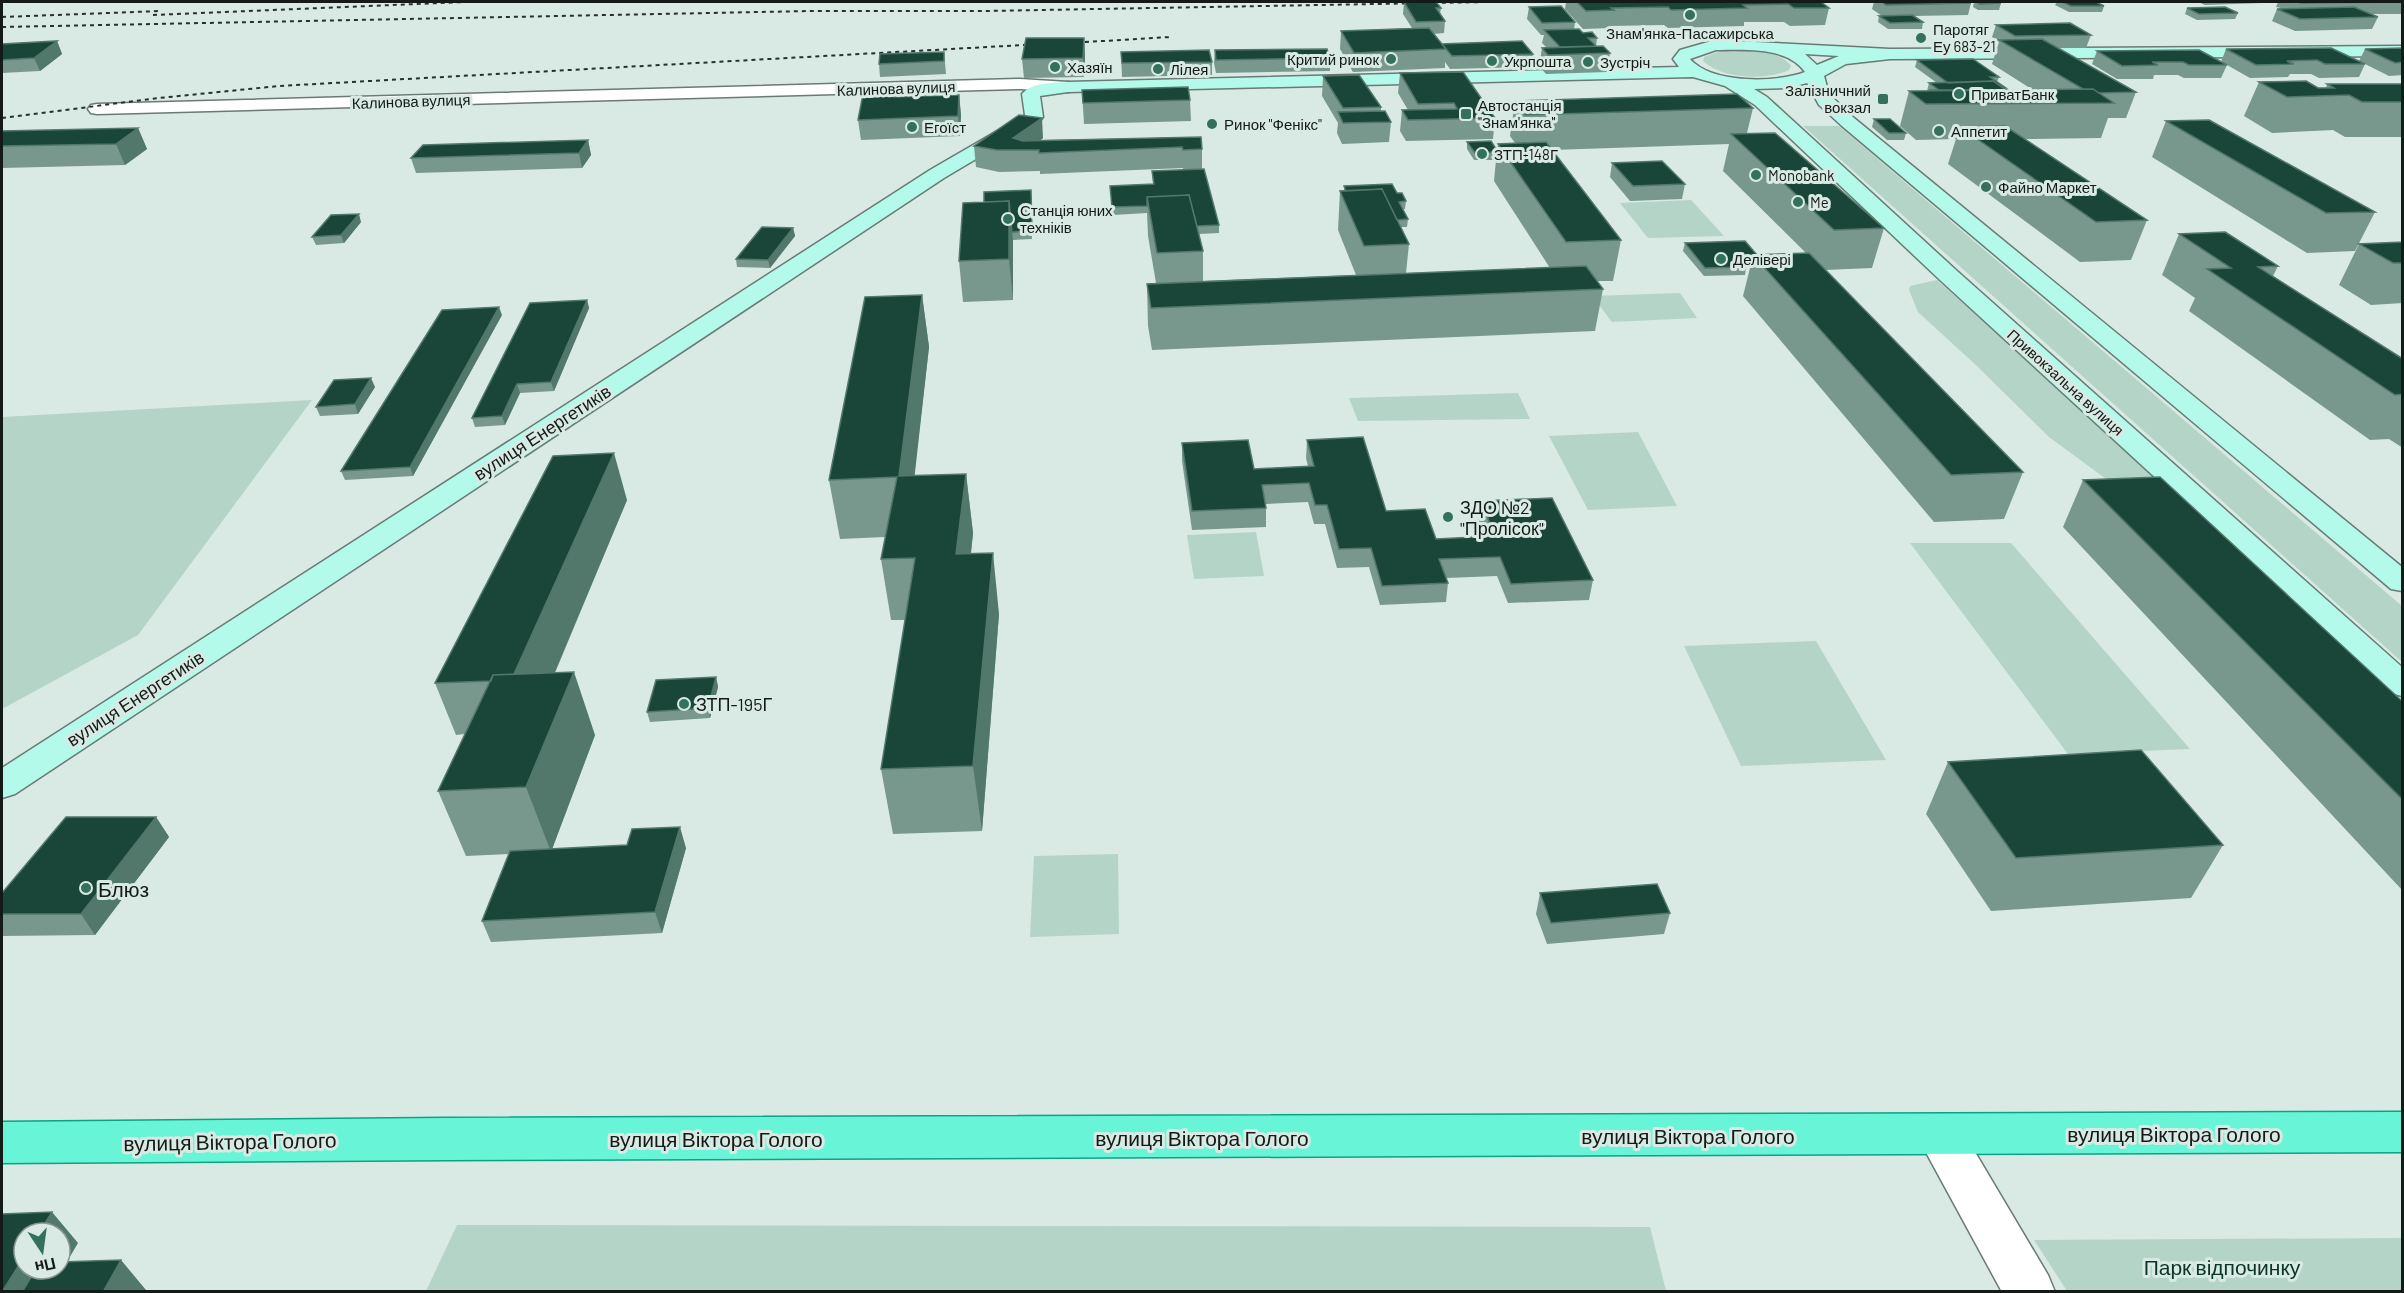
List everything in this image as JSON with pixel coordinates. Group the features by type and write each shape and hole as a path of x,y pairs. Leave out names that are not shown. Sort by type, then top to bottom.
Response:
{"main road":[{"name":"вулиця Віктора Голого","path":"2,1143 446,1139 2403,1132"}],"street":[{"path":"1695,72 1684,65 1681,58 1686,53 1715,45 1890,54 2403,51"},
{"path":"1759,47 1785,52 1805,60 1815,74 1815,84 1819,93 1848,122 2403,582"},
{"path":"1729,81 1760,84 1788,82 1815,74 1828,65 1840,61 1890,54"},
{"name":"Калинова вулиця","path":"97,110 1020,84 1068,87 1695,72 1729,81"},
{"name":"Привокзальна вулиця","path":"1729,81 1761,101 1948,275 2403,685"},
{"name":"вулиця Енергетиків","path":"2,785 937,174 1034,117 1031,94 1040,90 1068,87"},
{"path":"1939,1134 2030,1292"}],"green space":[{"path":"1722,50 1769,53 1785,60 1791,66 1789,70 1769,76 1732,75 1721,72 1703,61 1704,57"},
{"path":"1803,126 1839,126 2402,606 2402,662"},
{"path":"1691,200 1724,236 1648,238 1620,203"},
{"path":"1937,280 2178,494 2113,484 2049,437 1918,312 1909,290 1910,286"},
{"path":"1680,293 1697,318 1612,322 1592,296"},
{"path":"1518,393 1530,419 1358,421 1349,398"},
{"path":"312,400 138,635 2,709 2,417"},
{"path":"1638,432 1677,506 1588,510 1549,436"},
{"path":"1256,532 1264,576 1194,579 1187,535"},
{"path":"1910,543 2011,543 2190,749 2068,754"},
{"path":"1816,641 1886,760 1741,766 1684,646"},
{"path":"1118,854 1119,934 1030,937 1034,856"},
{"path":"457,1225 1650,1227 1666,1291 426,1291"},
{"name":"Парк відпочинку","path":"2402,1238 2402,1292 2067,1291 2034,1240"}],"building":[{"path":"1404,2 1436,2 1441,8 1436,8 1445,21 1416,22"},
{"path":"1577,2 1821,2 1829,8 1794,8 1788,4 1743,5 1747,8 1671,10 1668,7 1611,8 1614,10 1586,11"},
{"path":"1882,2 1969,2 1971,3 1886,5"},
{"path":"1976,2 1997,2 2001,3 1980,4"},
{"path":"2062,2 2096,2 2104,6 2071,6"},
{"path":"2297,2 2403,2 2301,3"},
{"path":"1561,6 1575,22 1542,23 1529,7"},
{"path":"2225,7 2238,13 2199,14 2187,8"},
{"path":"2354,7 2378,17 2300,19 2277,9"},
{"path":"1912,15 1923,22 1890,23 1879,16"},
{"path":"2070,23 2091,35 2015,36 1996,25"},
{"path":"1429,28 1446,49 1354,53 1341,31"},
{"path":"1579,29 1583,33 1592,32 1597,38 1588,38 1596,46 1560,47 1544,30"},
{"path":"1026,38 1084,38 1083,58 1022,59"},
{"path":"2042,39 2136,92 2099,93 2093,89 2083,89 1999,40"},
{"path":"57,41 34,58 2,60 2,44"},
{"path":"1522,41 1533,54 1452,56 1442,44"},
{"path":"1603,46 1610,53 1548,55 1542,48"},
{"path":"2331,48 2365,64 2325,64 2317,60 2287,61 2294,64 2256,65 2226,49"},
{"path":"2403,48 2403,62 2395,63 2365,49"},
{"path":"1327,49 1330,58 1216,60 1215,50"},
{"path":"1209,50 1212,62 1122,63 1121,52"},
{"path":"2199,50 2227,65 2152,62 2158,65 2122,66 2097,51"},
{"path":"944,52 944,61 879,64 880,54"},
{"path":"1973,59 1999,77 1990,77 2006,88 1993,81 1948,83 1917,60"},
{"path":"1463,72 1495,118 1408,120 1402,110 1457,109 1454,103 1418,104 1400,73"},
{"path":"1359,75 1381,107 1343,108 1323,76"},
{"path":"1993,81 2006,90 1939,90 1929,83"},
{"path":"2306,81 2318,88 2334,88 2327,84 2403,84 2403,102 2362,102 2349,95 2287,97 2259,82"},
{"path":"1188,87 1190,100 1083,103 1082,90"},
{"path":"2093,89 2114,103 1926,104 1909,91"},
{"path":"894,93 894,97 959,95 958,116 858,120 863,94"},
{"path":"1737,94 1753,108 1525,115 1515,101"},
{"path":"1385,111 1391,122 1343,123 1338,112"},
{"path":"1019,115 1042,118 1013,138 1023,141 1201,137 1202,149 1183,150 1182,147 1039,153 1039,150 997,150 974,146"},
{"path":"1874,119 1890,119 1906,133 1889,133"},
{"path":"2209,120 2375,212 2326,213 2166,121"},
{"path":"2005,126 2147,220 2096,222 1960,127"},
{"path":"138,128 116,144 2,146 2,131"},
{"path":"1775,133 1884,228 1834,230 1731,134"},
{"path":"588,140 579,153 411,158 423,145"},
{"path":"1491,141 1498,152 1475,153 1467,142"},
{"path":"1546,142 1621,240 1566,242 1498,144"},
{"path":"1662,161 1685,184 1633,186 1612,163"},
{"path":"1204,169 1219,225 1197,226 1189,195 1147,197 1147,206 1112,207 1110,186 1154,184 1152,171"},
{"path":"1392,184 1397,193 1402,193 1406,201 1399,202 1408,219 1397,220 1382,189 1346,191 1344,186"},
{"path":"1382,189 1409,244 1364,246 1340,191"},
{"path":"1031,190 1032,231 1012,232 1009,201 984,202 984,192"},
{"path":"1189,195 1203,251 1157,253 1147,197"},
{"path":"1009,201 1009,259 959,261 963,203"},
{"path":"359,214 341,235 312,237 331,215"},
{"path":"762,227 793,228 768,260 736,259"},
{"path":"2225,232 2278,266 2258,267 2403,359 2403,394 2395,395 2207,269 2231,268 2179,234"},
{"name":"Делівері","path":"1745,241 1757,255 1753,255 1752,260 1741,260 1747,267 1705,268 1685,243"},
{"path":"2403,242 2403,263 2393,263 2359,244"},
{"path":"1809,253 2023,472 1951,475 1753,255"},
{"path":"1586,266 1603,289 1151,308 1147,284"},
{"path":"922,295 899,476 966,474 956,554 993,553 973,766 881,769 915,558 881,559 897,477 829,480 865,297"},
{"path":"587,300 551,382 517,384 502,416 472,418 530,303"},
{"path":"499,307 410,467 341,471 442,310"},
{"path":"371,378 355,404 316,407 334,380"},
{"path":"1363,437 1386,511 1425,509 1436,539 1495,536 1481,501 1552,498 1593,580 1511,584 1500,557 1439,559 1448,583 1382,586 1371,548 1339,549 1327,505 1315,505 1309,483 1262,485 1266,508 1192,511 1182,443 1248,440 1254,469 1314,466 1307,440"},
{"path":"614,453 514,674 493,675 491,681 435,683 553,456"},
{"path":"2160,477 2403,702 2403,800 2083,480"},
{"path":"574,672 526,787 438,791 493,675"},
{"path":"716,677 708,708 647,712 656,680"},
{"path":"2141,750 2223,845 2016,858 1948,762"},
{"path":"66,817 156,817 81,914 2,914 2,893"},
{"path":"680,827 655,912 482,921 510,851 627,845 632,829"},
{"path":"1657,884 1670,913 1551,923 1540,893"},
{"path":"52,1212 46,1221 12,1221 12,1276 2,1292 2,1214"},
{"path":"121,1260 103,1292 22,1292 29,1281 72,1281 72,1262"}],"railway":[{"path":"153,15 464,2"},
{"path":"2,27 810,11 985,11 1488,2"},
{"path":"2,17 161,11"},
{"path":"1069,43 1171,37"},
{"path":"2,118 159,98 279,86 1042,44"}],"place":[{"name":"Знам'янка-Пасажирська","path":"1690,15"},
{"name":"Паротяг Еу 683-21","path":"1921,38"},
{"name":"Критий ринок","path":"1391,59"},
{"name":"Укрпошта","path":"1492,61"},
{"name":"Зустріч","path":"1588,62"},
{"name":"Хазяїн","path":"1055,67"},
{"name":"Лілея","path":"1158,69"},
{"name":"ПриватБанк","path":"1959,94"},
{"name":"Залізничний вокзал","path":"1883,99"},
{"name":"Автостанція \"Знам'янка\"","path":"1466,114"},
{"name":"Ринок \"Фенікс\"","path":"1212,124"},
{"name":"Егоїст","path":"912,127"},
{"name":"Аппетит","path":"1939,131"},
{"name":"ЗТП-148Г","path":"1482,154"},
{"name":"Monobank","path":"1756,175"},
{"name":"Файно Маркет","path":"1986,187"},
{"name":"Me","path":"1798,202"},
{"name":"Станція юних техніків","path":"1008,219"},
{"name":"Делівері","path":"1721,259"},
{"name":"ЗДО №2 \"Пролісок\"","path":"1448,517"},
{"name":"ЗТП-195Г","path":"684,704"},
{"name":"Блюз","path":"86,888"}]}
